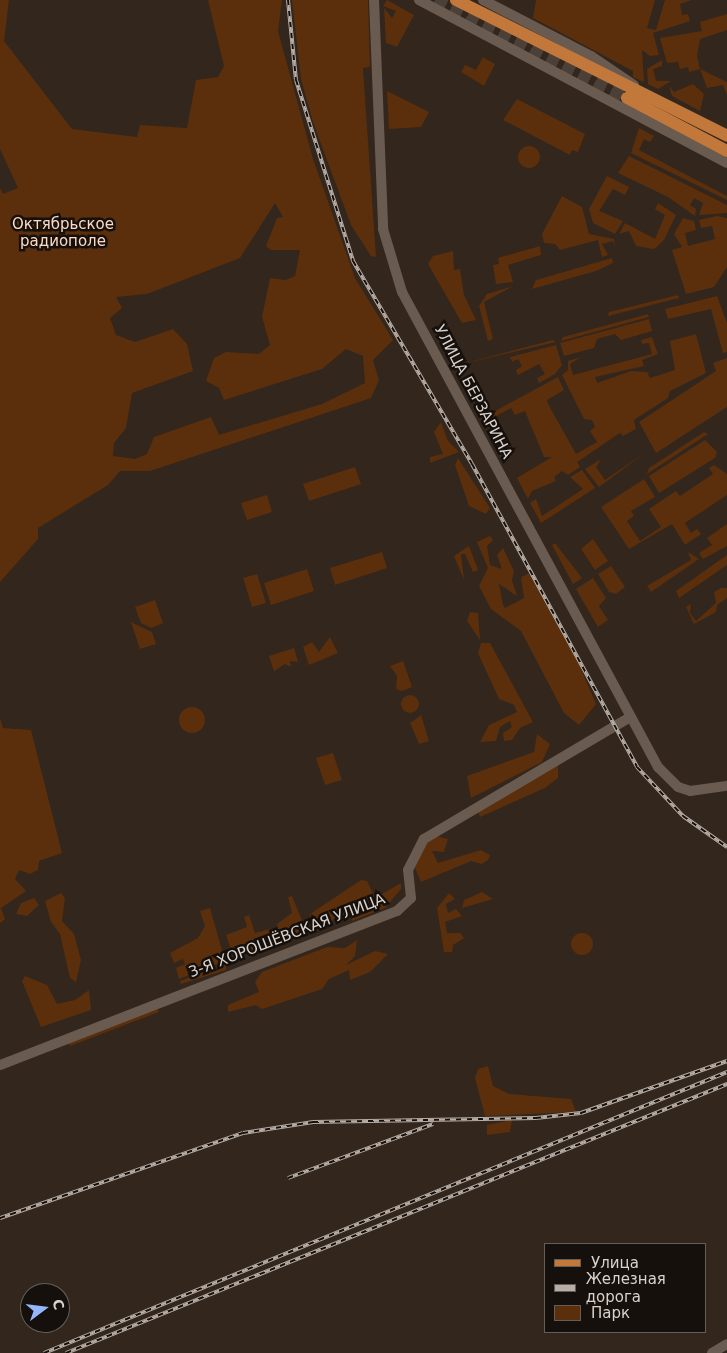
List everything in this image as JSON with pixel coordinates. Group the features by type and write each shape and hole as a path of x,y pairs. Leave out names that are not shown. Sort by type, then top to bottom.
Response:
{"main road":[{"path":"456,0 727,136"},
{"path":"627,98 727,150"}],"street":[{"path":"419,0 727,163"},
{"path":"483,0 591,56 642,92"},
{"name":"УЛИЦА БЕРЗАРИНА","path":"376,3 381,203 394,272 658,767 678,787 690,791 727,786"},
{"name":"3-Я ХОРОШЁВСКАЯ УЛИЦА","path":"0,1065 397,911 411,898 408,870 424,838 630,717"},
{"path":"712,1353 727,1344"}],"green space":[{"name":"Октябрьское радиополе","path":"0,0 9,0 4,41 72,129 137,137 140,125 187,128 196,80 218,77 224,66 208,0 282,0 278,31 313,159 355,278 393,340 373,360 379,380 371,398 150,471 120,471 108,485 38,528 38,539 0,582 0,188 3,194 18,188 0,149","holes":["275,203 283,217 277,218 266,246 271,250 300,250 295,276 286,280 270,278 262,317 270,345 259,354 226,352 214,358 206,381 219,388 224,400 322,369 346,349 363,356 365,383 322,404 219,435 211,417 154,437 147,454 135,459 113,456 114,443 126,428 132,393 193,371 187,344 173,329 135,342 116,335 110,318 122,308 116,297 147,294 240,258"]},
{"path":"292,0 368,0 370,67 363,68 376,257 371,256 351,225 313,122 301,79"},
{"path":"387,0 414,15 397,47 386,43 384,8 392,18 396,11 383,6"},
{"path":"536,0 655,0 647,28 656,30 665,0 692,0 680,4 682,15 688,14 690,21 653,33 659,55 650,56 642,50 644,82 633,77 633,71 533,18"},
{"path":"727,14 727,30 700,39 697,56 700,69 689,72 688,67 680,69 678,62 667,63 660,38 702,31 700,22"},
{"path":"483,57 495,64 484,86 461,72 465,65 476,70"},
{"path":"662,60 662,66 653,69 656,81 671,81 658,89 648,84 647,69"},
{"path":"700,69 727,82 727,95 723,85 707,88"},
{"path":"693,84 704,94 700,111 672,96 669,86 674,92"},
{"path":"387,91 429,112 421,127 389,129"},
{"path":"517,99 585,134 578,152 572,150 570,155 503,120"},
{"path":"639,128 654,136 650,142 644,139 639,150 727,196 727,200 631,153"},
{"path":"529,146 537,149 540,157 537,165 529,168 521,165 518,157 521,149"},
{"path":"629,156 727,205 727,213 699,215 703,203 694,198 690,205 696,209 695,216 668,197 618,173"},
{"path":"607,176 629,187 625,195 613,189 599,211 623,221 615,234 593,223 589,209"},
{"path":"562,196 582,207 589,234 614,239 615,248 613,241 602,244 608,255 602,257 598,240 560,250 555,244 544,243 542,234"},
{"path":"658,203 676,215 664,240 654,249 636,246 629,231 619,234 625,223 655,239 665,215 655,209"},
{"path":"717,216 727,218 727,267 714,287 686,294 672,250 682,247 674,234 683,218 694,221 696,230 685,233 688,246 715,239 712,226 701,228 699,220"},
{"path":"540,246 541,255 508,265 513,282 496,284 493,265 499,264 498,258"},
{"path":"453,251 454,270 460,269 464,295 476,320 462,323 428,264 433,256"},
{"path":"612,258 613,263 596,271 532,289 536,280"},
{"path":"513,286 484,302 493,339 488,341 479,306 487,294"},
{"path":"678,295 679,298 608,316 609,312"},
{"path":"717,296 727,323 727,352 723,353 711,309 668,319 665,309"},
{"path":"648,314 649,317 561,341 563,337"},
{"path":"649,319 652,331 621,340 615,334 597,339 594,348 564,356 560,343"},
{"path":"696,334 706,373 670,391 668,398 634,420 636,429 623,436 620,433 577,462 580,467 568,475 562,471 554,477 556,481 532,491 528,499 517,478 552,457 544,457 525,411 515,415 511,408 487,421 484,417 558,377 564,390 547,400 576,454 597,442 590,431 595,427 592,420 584,419 562,375 568,370 568,361 581,357 570,364 573,375 652,354 649,343 642,344 641,340 652,337 658,354 642,360 644,366 595,377 597,383 631,371 647,372 650,378 675,370 670,341"},
{"path":"553,340 556,342 458,365"},
{"path":"556,345 562,365 555,374 539,383 537,378 545,374 539,364 518,375 516,370 522,366 518,359 512,362 510,357"},
{"path":"727,358 727,407 656,453 639,422 716,371 713,363"},
{"path":"441,422 448,441 459,452 430,463 430,457 443,454 434,432"},
{"path":"704,432 708,434 647,474 649,468"},
{"path":"705,440 717,452 715,458 659,493 649,476"},
{"path":"646,452 599,487 585,469 601,459 596,467 605,480"},
{"path":"458,458 490,508 486,514 469,506 455,465"},
{"path":"714,465 727,474 727,495 685,523 691,533 697,529 701,534 685,545 672,524 629,549 601,507 644,479 655,497 631,511 634,516 627,521 640,541 661,527 649,509 676,491 680,496 713,474 709,468"},
{"path":"355,467 361,484 309,501 303,484"},
{"path":"582,470 595,488 541,523 530,503 536,499 542,516 583,489 570,477"},
{"path":"267,495 272,512 247,520 241,503"},
{"path":"727,524 727,546 703,559 699,553 712,545 707,538"},
{"path":"490,536 493,540 487,546 490,565 502,569 497,555 503,548 514,571 512,580 517,596 499,584 505,608 524,598 521,577 530,573 575,655 596,704 579,725 564,713 521,631 491,609 479,586 488,568 477,542"},
{"path":"593,539 608,561 595,570 581,549"},
{"path":"555,543 582,578 573,584 552,545"},
{"path":"469,546 478,570 473,572 465,554 461,554 464,580 454,556"},
{"path":"382,552 387,568 335,585 330,568"},
{"path":"688,552 699,559 651,592 647,586 691,560"},
{"path":"727,555 727,565 679,598 676,591"},
{"path":"611,566 625,587 616,594 609,592 598,574"},
{"path":"307,569 314,591 271,605 264,583"},
{"path":"257,574 266,603 252,607 243,578"},
{"path":"593,578 606,598 599,606 608,620 598,627 576,589"},
{"path":"721,588 727,588 727,598 717,605 716,612 694,624 686,607 691,604 690,613 696,621 716,603 714,592"},
{"path":"155,600 163,623 151,628 141,623 135,607"},
{"path":"470,612 478,613 480,640 467,621"},
{"path":"131,622 152,632 156,644 140,649"},
{"path":"330,637 338,653 309,665 303,647 312,642 319,652"},
{"path":"481,643 490,643 533,722 520,728 512,740 504,741 503,733 512,727 510,721 500,727 496,741 480,742 489,725 517,712 514,705 499,699 478,653"},
{"path":"294,648 298,662 290,661 291,667 285,664 274,671 269,656"},
{"path":"403,661 412,687 402,691 396,689 397,676 390,666"},
{"path":"410,695 416,698 419,704 416,710 410,713 404,710 401,704 404,698"},
{"path":"192,707 201,711 205,720 201,729 192,733 183,729 179,720 183,711"},
{"path":"421,715 429,741 419,744 410,723"},
{"path":"0,718 3,728 31,730 62,853 39,861 38,870 30,874 19,870 15,879 26,891 1,908 5,919 0,923"},
{"path":"537,734 550,744 542,762 471,798 467,776 534,752"},
{"path":"333,753 342,780 325,785 316,758"},
{"path":"558,764 558,778 545,788 480,817 478,812"},
{"path":"436,836 448,839 444,852 432,851 438,863 481,850 490,855 488,860 482,864 471,861 421,882 415,868 425,844"},
{"path":"361,880 367,881 375,898 401,883 401,889 385,908 352,921 351,917 382,902 312,928 310,914"},
{"path":"482,892 493,899 462,908 464,900"},
{"path":"61,893 65,898 62,921 74,934 81,960 76,982 70,978 60,934 51,922 45,901"},
{"path":"449,893 455,899 446,904 448,913 456,909 462,916 445,922 447,933 460,933 464,938 453,945 452,952 444,952 437,908"},
{"path":"292,896 306,930 280,940 277,924 292,913 288,897"},
{"path":"34,898 39,905 27,916 16,914 21,903"},
{"path":"210,908 225,961 179,979 176,968 185,964 183,959 174,963 170,953 198,938 205,926 200,911"},
{"path":"249,915 255,933 270,929 276,942 234,958 226,935 247,927 244,917"},
{"path":"582,933 590,936 593,944 590,952 582,955 574,952 571,944 574,936"},
{"path":"357,940 355,956 346,965 375,951 388,954 370,972 350,980 349,970 329,979 322,989 262,1009 256,1005 228,1012 228,1005 259,992 255,982 262,972 327,947 345,948"},
{"path":"226,964 226,970 181,984 180,981"},
{"path":"25,976 47,985 57,1004 75,1000 89,990 91,1010 41,1027 22,981"},
{"path":"157,1007 159,1012 70,1046 68,1042"},
{"path":"488,1066 493,1086 509,1094 571,1099 576,1112 485,1116 475,1078 478,1069"},
{"path":"512,1120 510,1132 487,1135 487,1125"}],"tunnel":[{"path":"435,0 627,98"}],"railway":[{"path":"288,0 296,80 353,261 472,464 637,767 683,816 727,847"},
{"path":"0,1218 243,1133 313,1122 536,1118 581,1113 727,1061"},
{"path":"44,1353 727,1072"},
{"path":"66,1353 727,1084"},
{"path":"288,1178 433,1124"}]}
